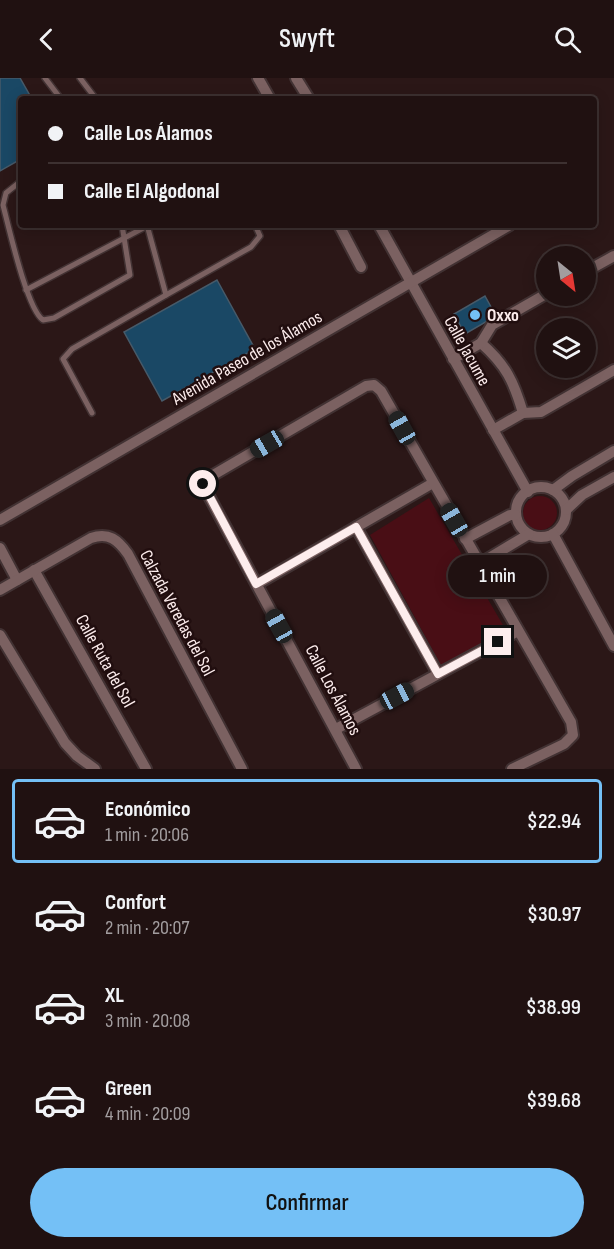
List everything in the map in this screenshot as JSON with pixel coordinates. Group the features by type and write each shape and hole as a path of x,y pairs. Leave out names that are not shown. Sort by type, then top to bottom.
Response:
{"street":[{"path":"258,78 268,96"},
{"path":"296,78 307,96"},
{"path":"341,228 361,267"},
{"name":"Calle Jacume","path":"381,228 528,492"},
{"name":"Avenida Paseo de los Álamos","path":"0,520 505,228"},
{"path":"596,267 614,256"},
{"path":"453,359 481,343 492,325 536,300"},
{"path":"481,343 502,363 523,413"},
{"path":"493,430 523,413 541,412 614,369"},
{"name":"Calle Los Álamos","path":"356,769 203,484 208,478 366,386 374,386 381,391 571,722 573,735 564,744 512,769"},
{"path":"553,490 614,451"},
{"path":"566,510 561,498 553,490 539,488 528,492 520,499 516,515 523,529 529,534 541,537 553,534 562,526 566,510 582,495 614,477"},
{"path":"256,584 433,483"},
{"path":"465,539 510,515 516,515"},
{"path":"356,527 438,674"},
{"path":"479,564 529,534"},
{"path":"553,534 614,646"},
{"name":"Calzada Veredas del Sol","path":"0,589 91,538 102,536 115,539 128,554 242,769"},
{"path":"0,548 17,580"},
{"name":"Calle Ruta del Sol","path":"34,570 146,769"},
{"path":"336,729 518,631"},
{"path":"0,635 65,743 76,756 95,769"}],"lane":[{"path":"45,78 59,96"},
{"path":"80,78 94,96"},
{"path":"18,183 6,192 3,205 26,290 40,318 54,318 129,274 123,228"},
{"path":"26,290 142,228"},
{"path":"149,228 166,296"},
{"path":"92,413 63,364 66,353 251,247 260,236 256,228"}],"shaded area":[{"path":"540,496 552,501 557,513 552,525 540,530 528,525 523,513 528,501"},
{"path":"429,498 507,632 443,669 370,535"}],"building":[{"path":"0,78 20,78 30,96 18,96 18,161 0,171"},
{"path":"217,280 255,349 162,401 124,332"},
{"name":"Oxxo","path":"485,296 496,316 465,334 454,314"}],"place":[{"name":"Oxxo","path":"475,315"}],"route":[{"path":"203,484 205,493 256,584 356,527 438,674 498,642"}]}
